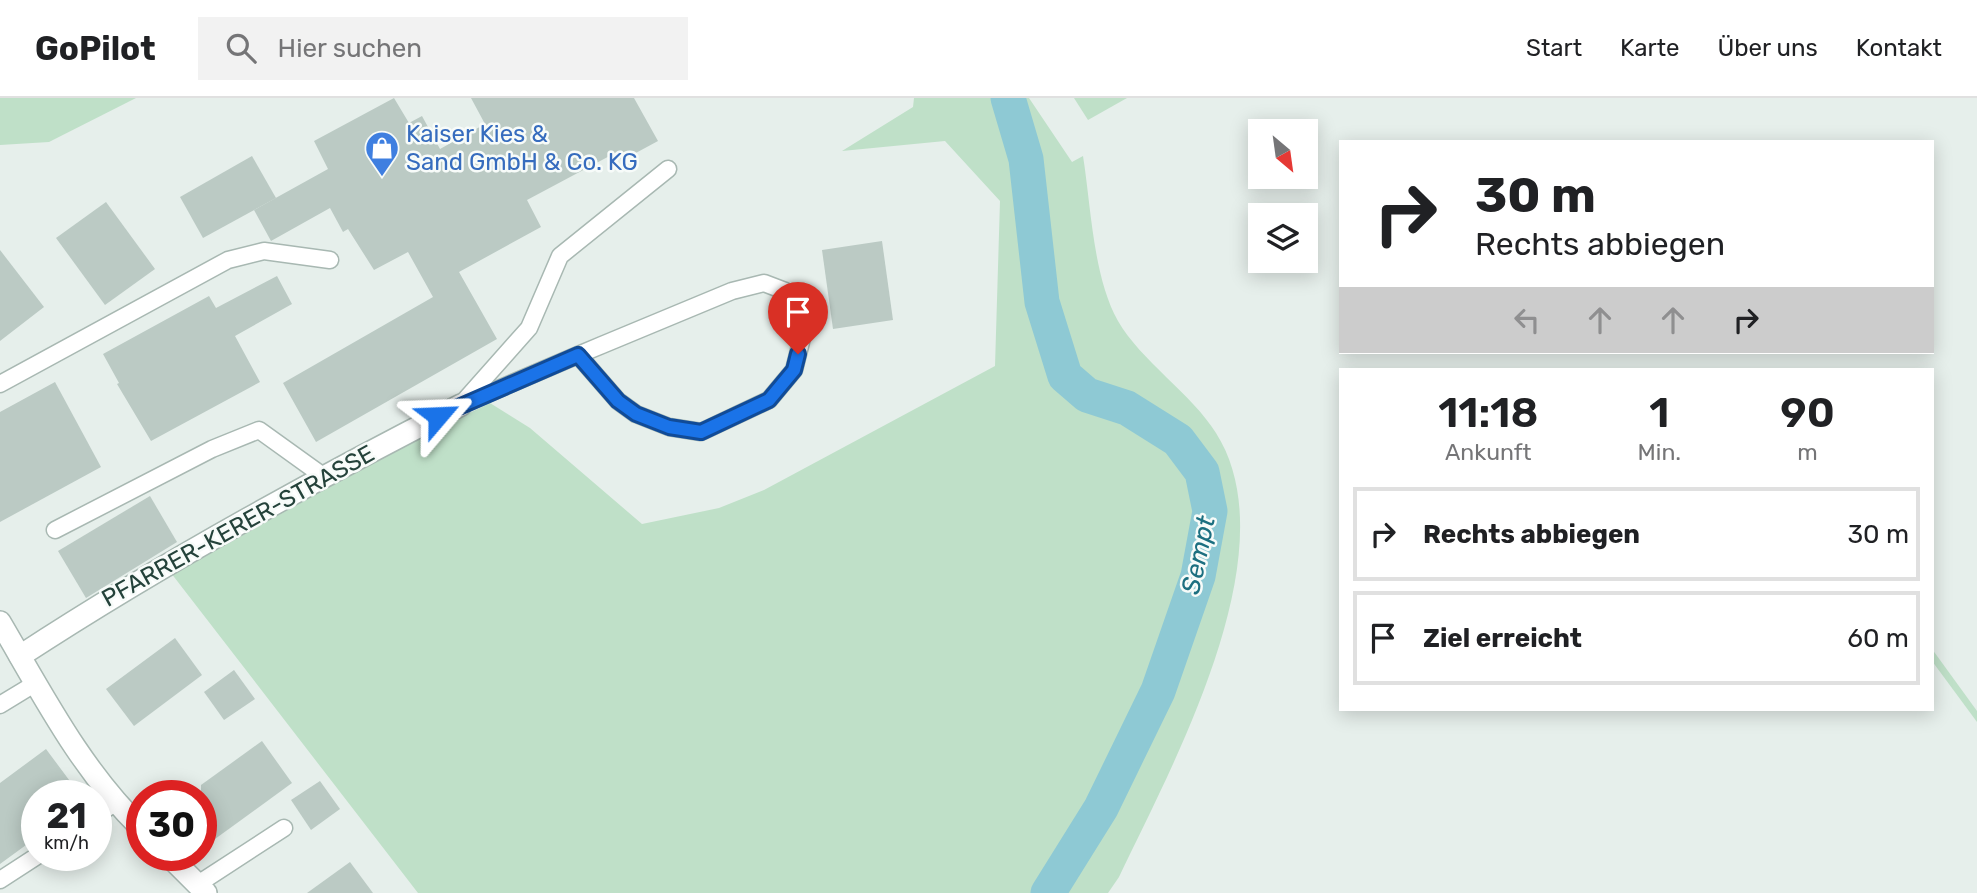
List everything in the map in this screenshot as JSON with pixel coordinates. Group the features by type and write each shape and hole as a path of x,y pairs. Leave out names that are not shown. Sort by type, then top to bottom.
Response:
{"street":[{"name":"PFARRER-KERER-STRASSE","path":"20,656 106,600 323,476 461,405"},
{"path":"0,622 78,755 126,813"},
{"path":"184,871 202,889"}],"lane":[{"path":"461,405 528,328 560,256 668,169"},
{"path":"0,384 228,260 264,251 330,260"},
{"path":"461,405 578,355 732,291 764,283 785,291 799,311 802,338 794,370 769,400 701,432 669,427 636,414 618,401 578,355"},
{"path":"55,530 212,449 259,430 323,476"},
{"path":"0,705 36,683"},
{"path":"112,806 116,803"},
{"path":"202,889 284,828"},
{"path":"0,880 21,866"}],"green space":[{"path":"0,98 136,98 49,142 0,145"},
{"path":"914,98 1029,98 1072,162 1083,156 1098,263 1103,284 1118,321 1140,350 1206,419 1216,433 1236,481 1240,536 1232,596 1216,657 1167,777 1119,877 1108,893 418,893 171,573 386,454 490,403 530,428 642,524 719,508 764,490 995,366 1000,201 945,141 842,151 913,107"},
{"path":"1074,98 1127,98 1088,120"},
{"path":"1934,652 1977,711 1977,722 1934,664"}],"building":[{"path":"394,98 409,123 422,116 440,149 485,124 471,98 634,98 658,141 621,161 617,152 527,200 541,227 459,272 497,339 316,442 283,383 433,297 408,252 374,270 348,229 343,232 330,208 271,241 254,210 328,169 314,141"},
{"path":"252,156 276,198 203,238 180,197"},
{"path":"106,202 155,269 105,305 56,238"},
{"path":"882,241 893,320 833,329 822,250"},
{"path":"0,250 44,307 0,341"},
{"path":"277,276 292,304 235,336 260,382 151,441 117,384 119,383 103,354 209,296 216,308"},
{"path":"55,382 101,467 0,522 0,412"},
{"path":"150,496 177,542 86,598 58,551"},
{"path":"175,638 202,675 134,726 106,689"},
{"path":"234,670 255,699 224,720 204,692"},
{"path":"262,741 292,783 217,838 217,780 208,780"},
{"path":"46,749 69,780 21,780 21,849 0,864 0,783"},
{"path":"320,781 340,809 311,830 291,800"},
{"path":"350,862 373,893 307,893"}],"waterway":[{"name":"Sempt","path":"1008,98 1026,159 1042,302 1065,376 1087,395 1127,408 1178,440 1202,472 1210,511 1198,576 1158,691 1101,808 1048,893"}],"place":[{"name":"Kaiser Kies & Sand GmbH & Co. KG","path":"382,178"}],"route":[{"path":"438,416 578,355 618,401 636,414 669,427 701,432 769,400 794,370 798,354"}]}
